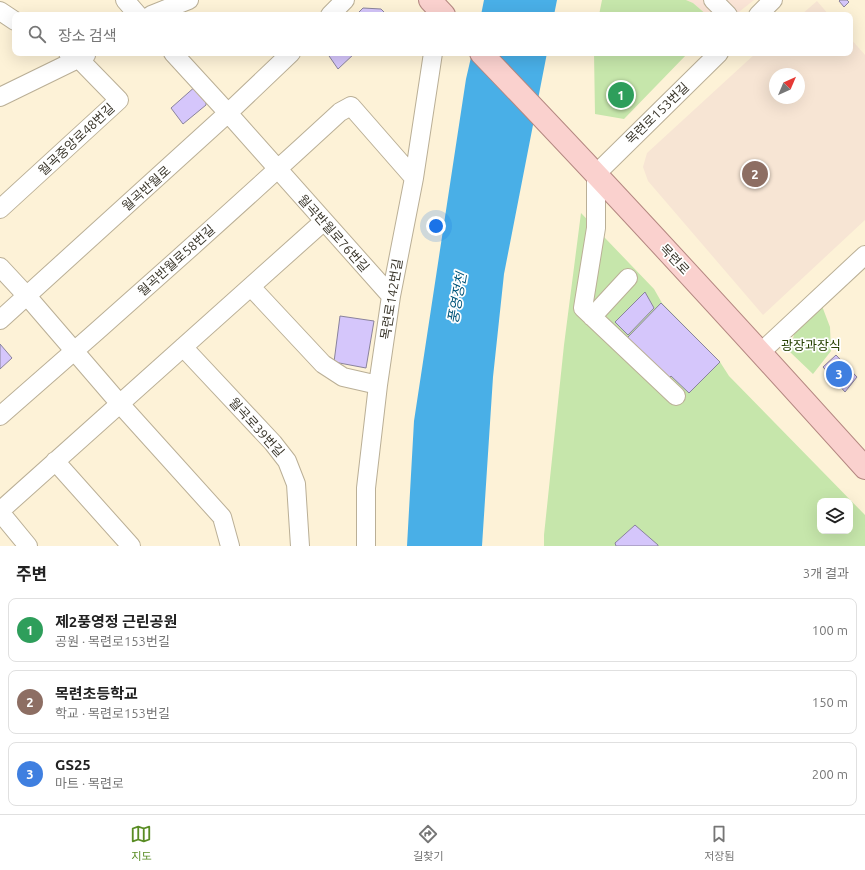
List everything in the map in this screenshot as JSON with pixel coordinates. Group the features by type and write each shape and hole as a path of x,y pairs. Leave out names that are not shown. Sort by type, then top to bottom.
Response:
{"main road":[{"name":"목련로","path":"484,56 574,150 761,352 865,468"}],"street":[{"path":"125,0 135,12"},
{"path":"159,12 189,0"},
{"path":"333,12 345,0"},
{"path":"713,0 725,12"},
{"path":"761,12 773,0"},
{"path":"0,11 12,19"},
{"path":"0,97 76,56"},
{"name":"월곡중앙로48번길","path":"0,210 119,100 79,56"},
{"name":"월곡반월로76번길","path":"176,56 391,296"},
{"name":"월곡반월로","path":"0,320 228,113 287,56"},
{"name":"목련로142번길","path":"366,546 366,488 378,385 391,296 414,178 433,56"},
{"name":"목련로153번길","path":"596,174 716,56"},
{"path":"278,169 340,112 351,106 414,178"},
{"name":"월곡반월로58번길","path":"0,416 278,169"},
{"path":"596,174 596,228 583,308 676,396"},
{"path":"28,546 0,512 324,221"},
{"path":"761,352 865,255"},
{"path":"0,267 27,296 120,404 222,517 230,546"},
{"path":"592,317 628,278"},
{"path":"251,286 323,364 343,376 378,385"},
{"name":"월곡로39번길","path":"183,347 273,443 287,461 296,484 300,546"},
{"path":"56,462 131,546"}],"shaded area":[{"path":"686,0 754,0 739,12 704,12 693,3"},
{"path":"817,1 826,12 804,12"},
{"path":"853,41 865,55 865,220 763,315 648,181 643,167 647,153 753,56 853,56"}],"green space":[{"path":"602,0 686,0 693,3 704,12 600,12"},
{"path":"594,56 685,56 624,119 595,114"},
{"path":"581,213 654,289 662,303 720,362 729,376 848,498 817,498 817,534 853,534 853,503 865,515 865,546 544,546 564,345"},
{"name":"광장과장식","path":"822,306 830,327 831,351 813,374 790,352 795,330"}],"water":[{"path":"484,0 557,0 555,12 482,12"},
{"name":"풍영정천","path":"471,56 546,56 504,274 493,377 482,546 407,546 414,421 466,79"}],"building":[{"path":"847,0 849,2 844,7 839,1"},
{"path":"363,8 381,9 384,12 359,12"},
{"path":"329,56 352,56 338,69"},
{"path":"197,85 206,95 206,105 183,124 171,108"},
{"path":"645,292 654,308 628,335 615,322"},
{"path":"661,303 720,362 689,393 671,376 669,378 627,338"},
{"path":"340,316 374,321 366,368 334,362"},
{"path":"0,344 12,358 0,369"},
{"path":"836,355 857,377 845,392 823,367"},
{"path":"635,525 658,546 616,546 615,543"}],"place":[{"name":"제2풍영정 근린공원","path":"621,95"},
{"name":"목련초등학교","path":"755,174"},
{"name":"GS25","path":"839,374"}]}
